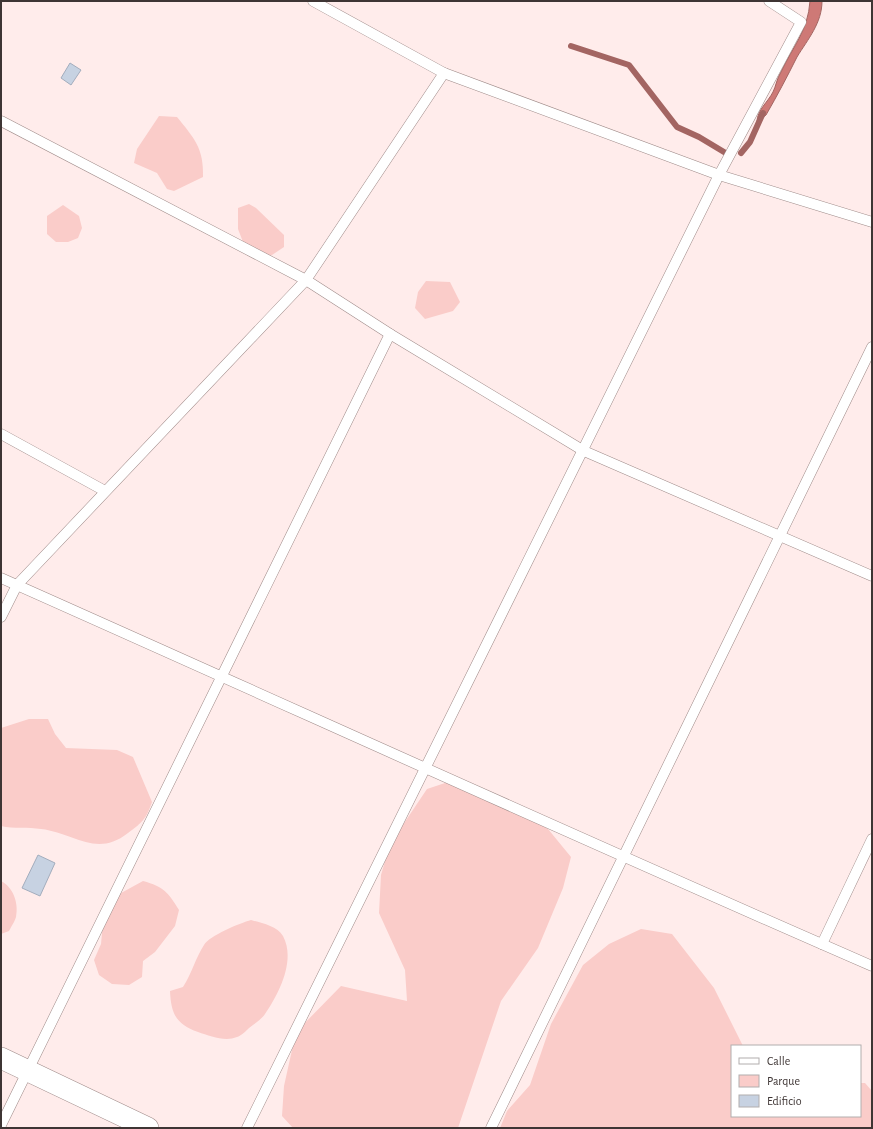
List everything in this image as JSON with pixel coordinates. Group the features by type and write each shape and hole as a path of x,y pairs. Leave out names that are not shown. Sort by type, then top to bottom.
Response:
{"street":[{"path":"1,1058 148,1128"}],"lane":[{"path":"313,1 444,73 720,176 872,222"},
{"path":"247,1128 720,176 801,22 769,1"},
{"path":"1,617 17,584 306,280 444,73"},
{"path":"1,121 306,280 390,334 584,451 872,576"},
{"path":"1,1125 29,1071 390,334"},
{"path":"491,1128 872,347"},
{"path":"1,434 104,491"},
{"path":"1,578 427,767 624,858 872,966"},
{"path":"822,944 872,839"}],"green space":[{"path":"159,116 177,117 197,144 202,158 203,177 174,191 167,189 157,173 134,163 137,149"},
{"path":"249,204 256,208 284,235 284,247 272,255 256,259 248,255 238,229 238,208"},
{"path":"63,205 79,216 82,228 78,238 68,242 56,242 47,234 47,216"},
{"path":"426,281 450,282 460,302 453,311 425,319 415,308 418,292"},
{"path":"29,719 48,719 55,734 66,748 117,750 133,757 152,802 141,823 116,840 95,844 53,831 1,826 1,728"},
{"path":"460,778 521,809 548,829 571,857 563,888 538,948 501,1001 458,1128 293,1128 282,1116 284,1086 296,1032 341,986 407,1001 405,970 379,913 381,875 390,844 427,789"},
{"path":"1,881 12,891 16,901 17,912 9,931 1,934"},
{"path":"143,881 161,888 172,899 179,910 175,926 155,952 143,961 142,977 129,985 112,984 99,975 94,960 101,944 104,912 112,898"},
{"path":"251,920 268,925 277,930 283,936 287,945 288,956 284,976 276,997 264,1016 242,1035 228,1039 212,1037 184,1025 173,1012 170,991 183,987 207,941 225,930"},
{"path":"641,929 672,934 714,988 742,1045 731,1045 731,1117 861,1117 861,1083 865,1083 872,1091 872,1128 500,1128 507,1111 530,1085 551,1024 583,965 609,944"}],"shaded area":[{"path":"810,1 822,1 820,16 817,24 797,57 766,115 757,122 757,118 761,110 771,96 780,74 803,30 809,12"}],"building":[{"path":"70,63 81,70 71,85 61,78"},
{"path":"38,855 55,863 40,896 22,888"}],"waterway":[{"path":"571,46 629,65 677,127 699,137 724,152"},
{"path":"741,153 750,142 763,113"}]}
